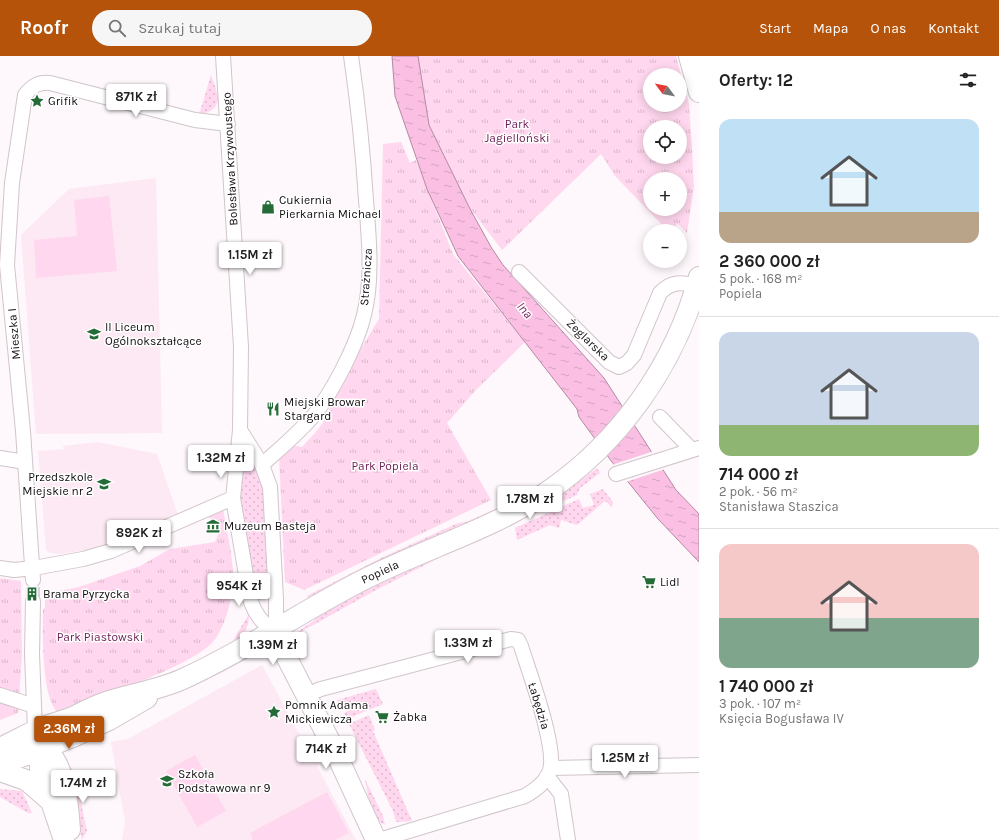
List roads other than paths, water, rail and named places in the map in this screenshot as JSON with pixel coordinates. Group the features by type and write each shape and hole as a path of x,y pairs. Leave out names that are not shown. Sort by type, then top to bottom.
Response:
{"main road":[{"path":"689,56 699,92"},
{"name":"Popiela","path":"40,739 74,737 109,720 164,687 230,656 368,578 459,538 543,494 594,454 615,432 644,396 672,349 687,317 698,281"},
{"path":"273,631 334,749 376,840"},
{"name":"Popiela","path":"0,765 16,760 40,739 57,729 72,717 108,701 164,687"},
{"path":"61,773 63,752 74,737"},
{"path":"8,744 40,739 55,758 61,773 69,816 70,840"},
{"name":"Popiela","path":"40,739 39,765 48,799"},
{"path":"0,772 26,780 48,799 54,810 64,840"}],"street":[{"name":"Bolesława Krzywoustego","path":"223,56 241,347 240,430 234,471 234,498 252,607 264,624 273,631"},
{"name":"Strażnicza","path":"262,465 314,415 332,386 354,344 364,315 369,269 369,236 361,132 351,56"},
{"name":"Mieszka I","path":"34,574 25,462 3,265 12,183 25,95 36,85 50,83 195,120 228,124"},
{"name":"Żeglarska","path":"519,272 609,362 619,366 627,364 634,355 660,294 665,288 680,282 698,281"},
{"path":"616,474 695,449 660,417"},
{"path":"240,430 262,465 270,487 276,618 273,631"},
{"path":"0,458 25,462"},
{"path":"0,568 34,574 111,551 234,498"},
{"path":"33,601 32,654 34,706 40,739"},
{"name":"Łabędzia","path":"306,695 321,689 511,639 518,640 549,736 549,772"},
{"path":"0,694 34,706"},
{"path":"379,840 525,796 533,792 549,772 699,765"},
{"path":"549,772 561,794 568,840"}],"water":[{"name":"Ina","path":"392,56 418,56 429,125 469,207 491,247 503,265 604,378 676,490 699,514 699,562 658,519 612,462 579,417 577,409 458,256 427,189 395,96"}],"tunnel":[{"path":"33,580 33,601"}],"place":[{"name":"Grifik","path":"37,101"},
{"name":"Cukiernia Pierkarnia Michael","path":"268,207"},
{"name":"II Liceum Ogólnokształcące","path":"94,334"},
{"name":"Miejski Browar Stargard","path":"273,409"},
{"name":"Przedszkole Miejskie nr 2","path":"104,484"},
{"name":"Muzeum Basteja","path":"213,526"},
{"name":"Lidl","path":"649,582"},
{"name":"Brama Pyrzycka","path":"32,594"},
{"name":"Pomnik Adama Mickiewicza","path":"274,712"},
{"name":"Żabka","path":"382,717"},
{"name":"Szkoła Podstawowa nr 9","path":"167,781"}],"park label":[{"name":"Park Jagielloński","path":"517,131"},
{"name":"Park Popiela","path":"385,466"},
{"name":"Park Piastowski","path":"100,637"}]}
